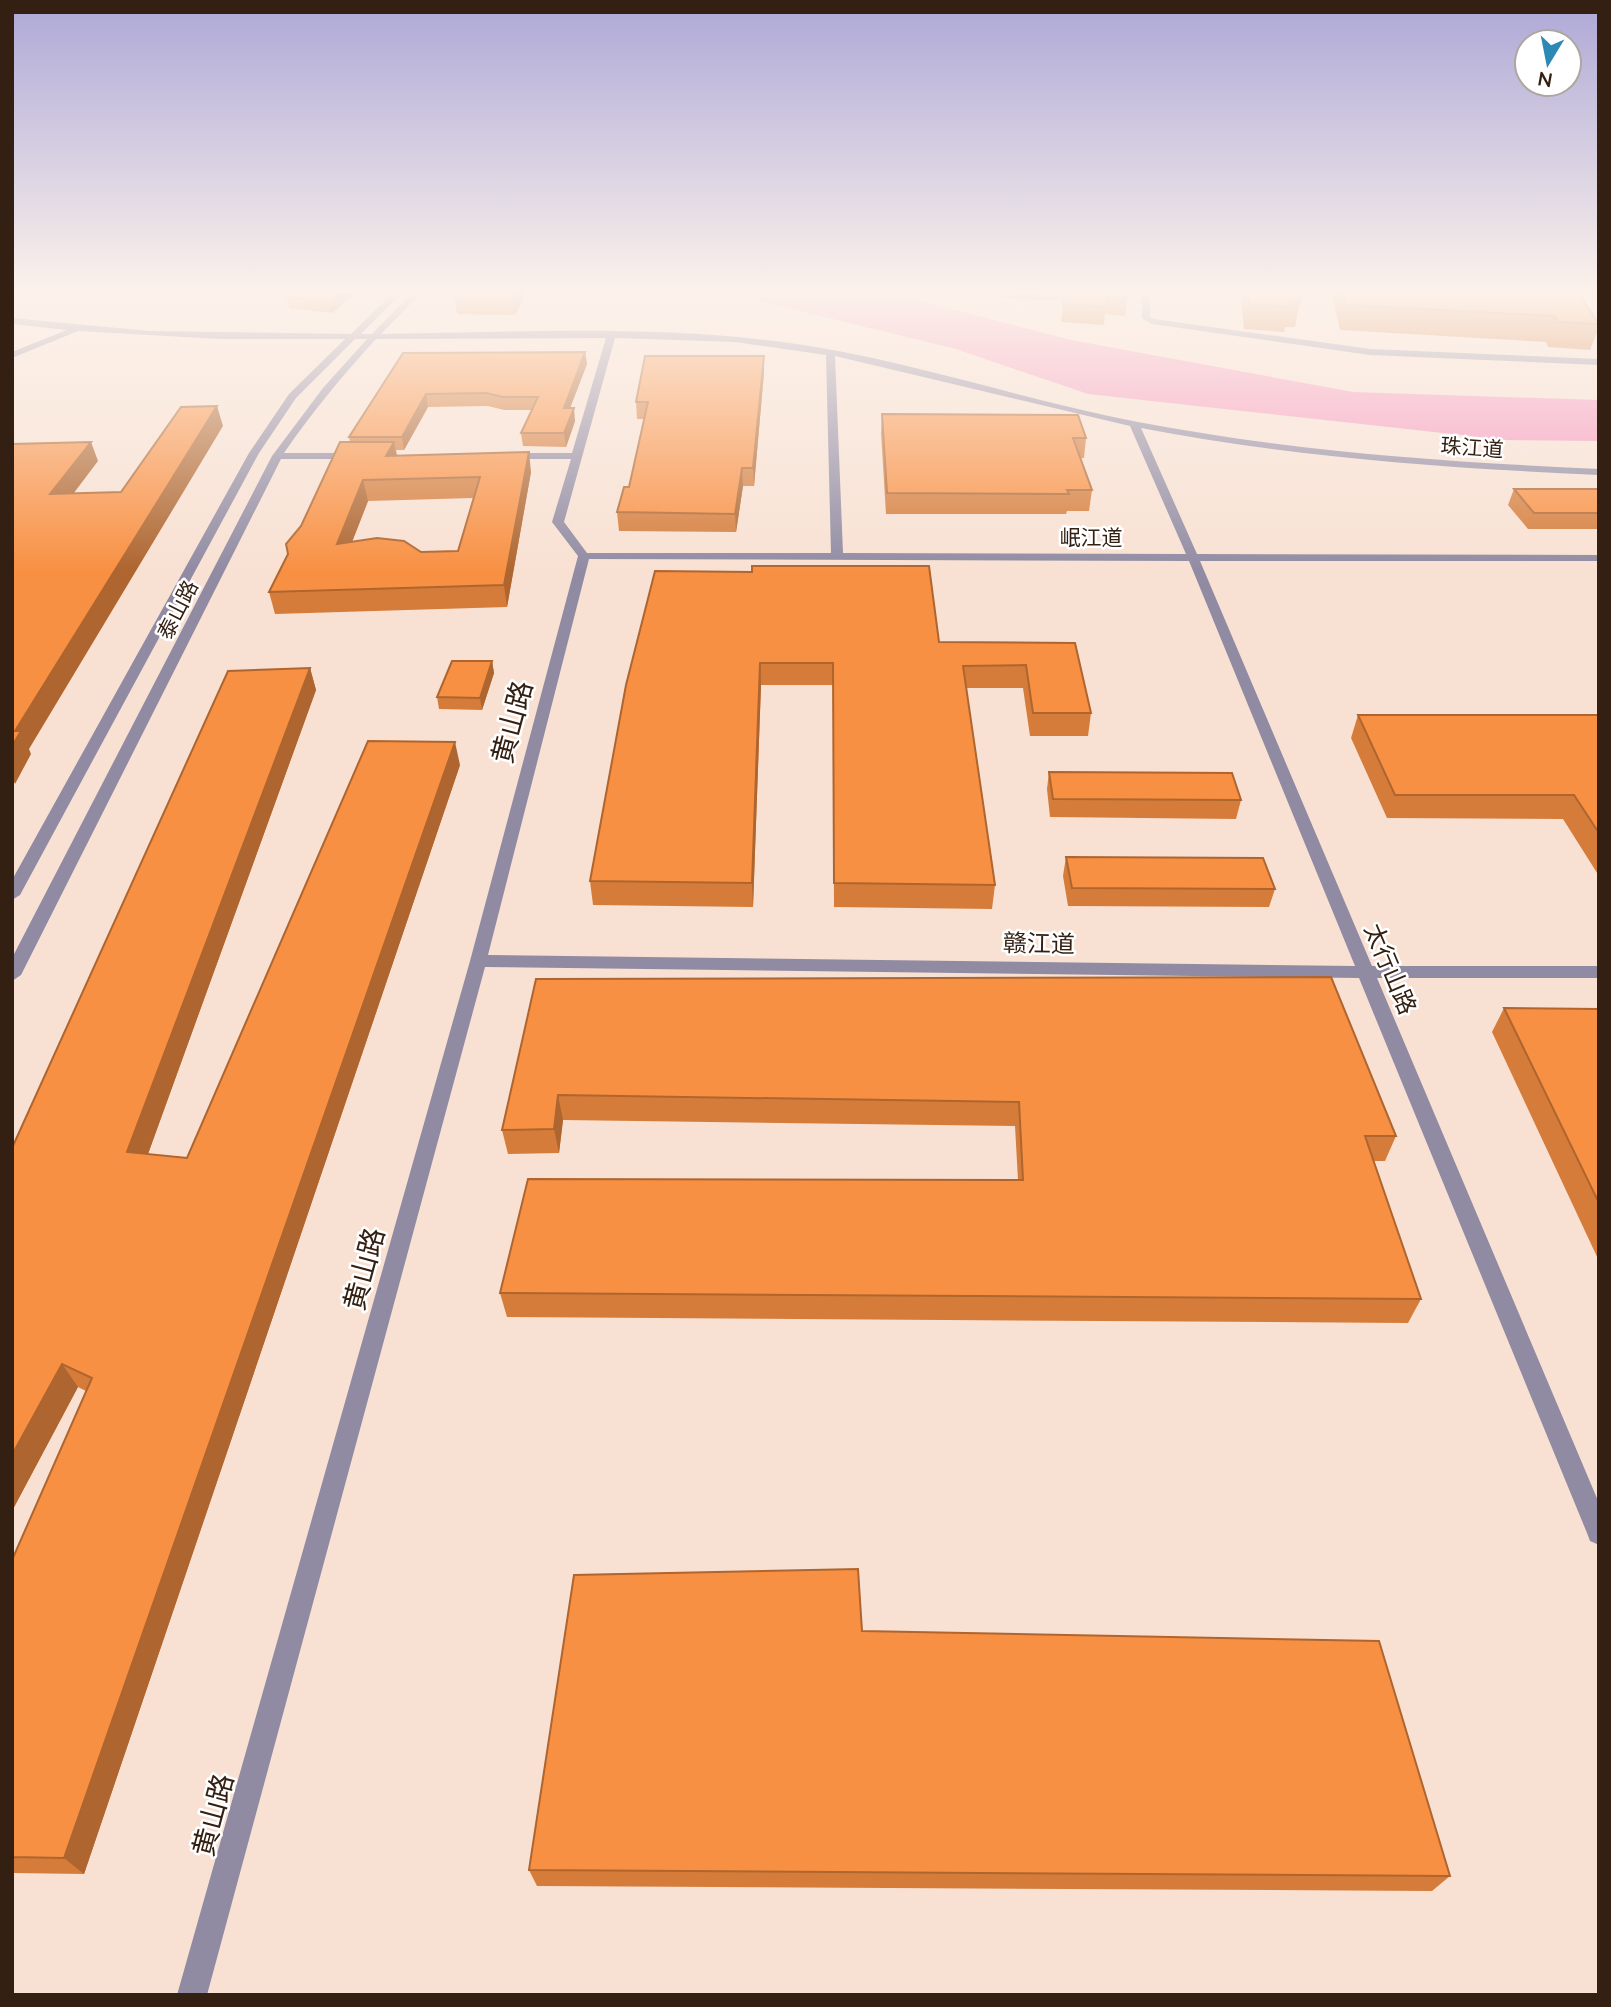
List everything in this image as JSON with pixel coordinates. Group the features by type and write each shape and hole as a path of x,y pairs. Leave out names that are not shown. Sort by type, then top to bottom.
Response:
{"street":[{"path":"12,895 254,453 292,396 303,385"},
{"name":"泰山路","path":"12,975 18,955 278,456 329,385"},
{"path":"584,556 558,522 597,385"},
{"path":"831,385 837,557"},
{"name":"珠江道","path":"968,385 1134,424 1368,457 1599,472"},
{"name":"太行山路","path":"1134,424 1193,557 1599,1533"},
{"path":"278,456 373,456"},
{"path":"495,456 577,456"},
{"name":"岷江道","path":"584,556 1599,558"},
{"name":"黄山路","path":"192,1995 478,961 584,556"},
{"name":"赣江道","path":"478,961 1365,972 1599,972"}],"shaded area":[{"path":"1061,385 1313,385 1353,392 1599,400 1599,441 1507,440 1088,394"}],"building":[{"path":"383,385 573,385 564,408 574,408 564,433 521,433 538,397 503,397 486,393 426,394 402,437 349,437"},
{"path":"639,385 761,385 753,468 742,468 735,514 617,512 624,487 629,487 648,402 636,402"},
{"path":"217,406 15,731 21,731 12,746 12,444 91,442 50,494 121,492 181,407"},
{"path":"882,414 1078,415 1086,438 1073,438 1092,490 1067,490 1069,494 887,493"},
{"path":"340,442 394,442 386,456 529,452 504,585 269,592 288,554 286,544 301,526","holes":["480,477 458,551 421,552 404,541 377,538 337,544 363,480"]},
{"path":"1514,489 1599,489 1599,513 1534,513"},
{"path":"752,566 929,566 939,642 1075,643 1091,713 1033,713 1026,665 963,666 995,885 834,883 833,663 760,663 752,883 590,881 626,685 655,571 752,572"},
{"path":"452,661 492,661 480,698 437,697"},
{"path":"310,668 127,1152 187,1158 368,741 455,742 64,1858 12,1857 12,1560 92,1378 62,1364 12,1455 12,1148 228,671"},
{"path":"1358,715 1599,715 1599,833 1574,795 1395,795"},
{"path":"1049,772 1232,773 1241,800 1053,799"},
{"path":"1066,857 1263,858 1275,889 1072,888"},
{"path":"1331,977 1396,1136 1365,1136 1421,1299 500,1293 528,1179 1023,1180 1019,1102 558,1095 554,1129 502,1130 536,979"},
{"path":"1504,1008 1599,1009 1599,1203"},
{"path":"858,1569 862,1631 1379,1641 1450,1876 529,1870 574,1575"}]}
